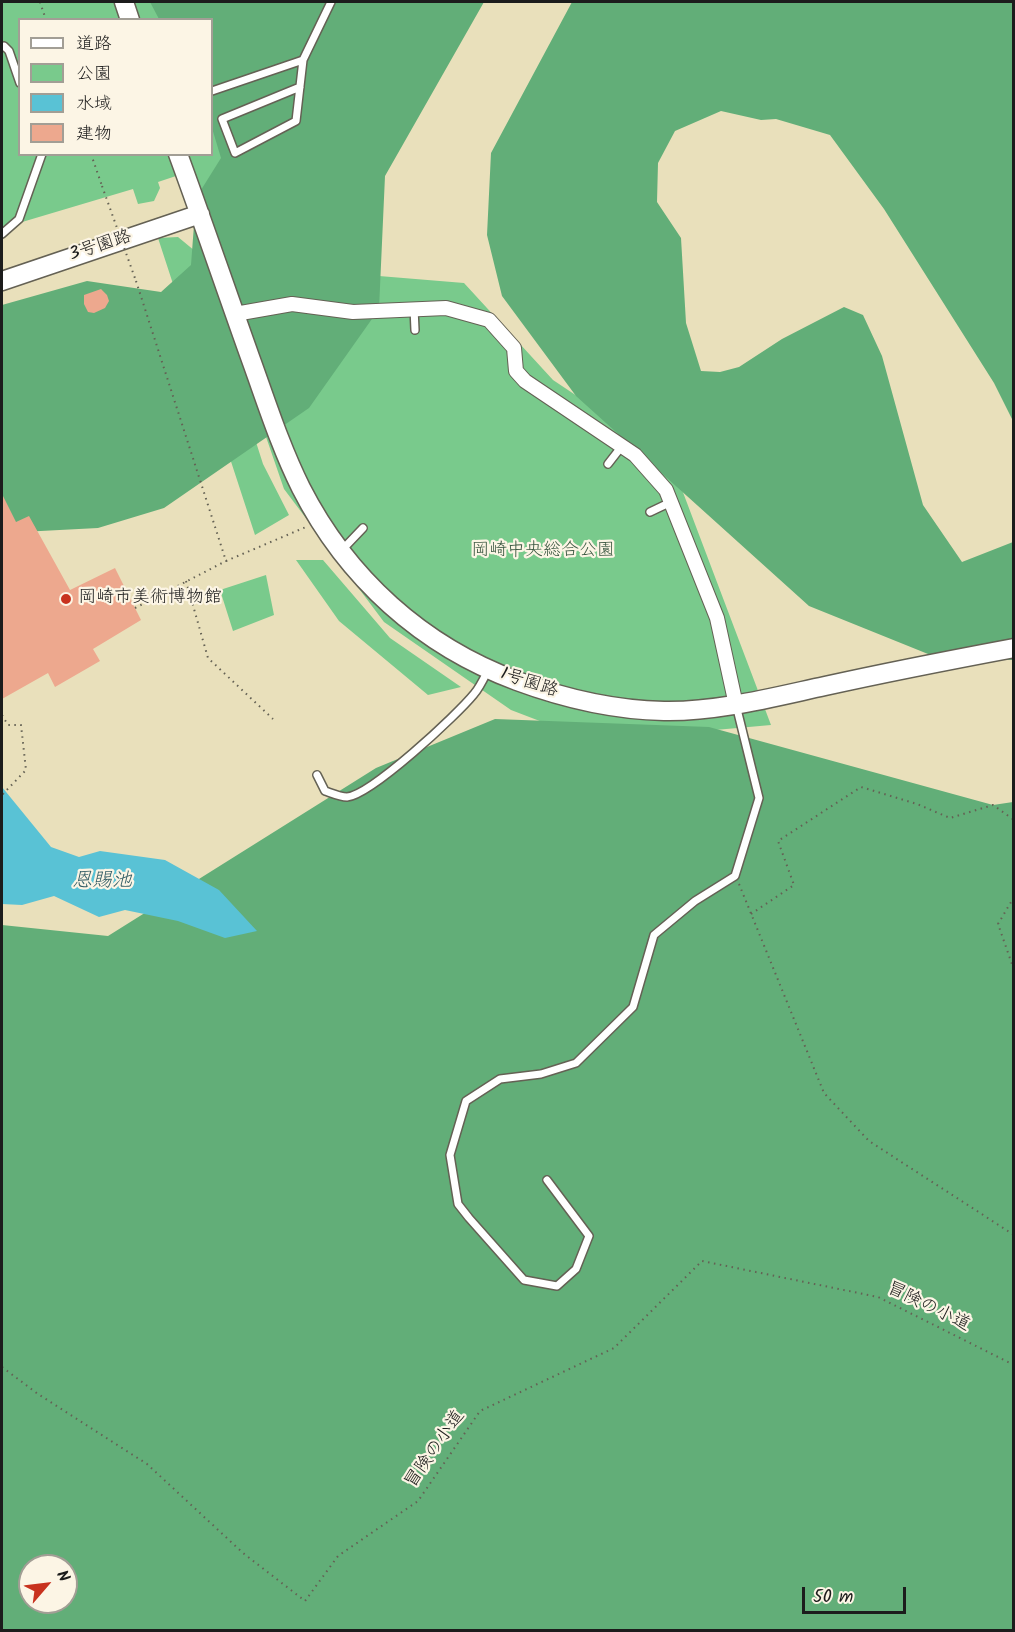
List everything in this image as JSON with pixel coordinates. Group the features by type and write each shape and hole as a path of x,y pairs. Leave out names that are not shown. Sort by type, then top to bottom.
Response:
{"street":[{"path":"124,2 129,18"},
{"path":"179,156 200,214"},
{"name":"3号園路","path":"2,278 200,214"},
{"name":"1号園路","path":"200,214 287,457 320,521 367,583 397,613 437,641 488,670 544,691 600,704 665,711 736,705 1014,648"},
{"path":"235,315 292,303 353,312 447,308 489,320 514,348 516,371 525,381 634,455 666,490 717,618 736,705"}],"lane":[{"path":"300,87 222,119 236,153 296,121 300,87 303,60 331,2"},
{"path":"2,47 4,46 9,51 18,77"},
{"path":"213,91 303,60"},
{"path":"2,234 20,219 41,156"},
{"path":"414,308 415,330"},
{"path":"608,464 622,446"},
{"path":"650,512 671,502"},
{"path":"341,551 363,528"},
{"path":"317,775 325,791 346,797 365,791 390,773 447,721 475,693 488,670"},
{"path":"547,1180 589,1236 576,1269 557,1286 524,1280 458,1204 450,1155 466,1101 500,1079 541,1074 576,1063 633,1007 654,935 695,901 735,876 759,798 736,705"}],"path":[{"path":"40,2 45,18"},
{"path":"93,156 136,281 226,561"},
{"path":"135,608 226,561 320,521"},
{"path":"186,581 208,658 273,719"},
{"path":"2,715 8,725 21,725 26,770 2,795"},
{"path":"751,915 794,885 778,841 861,788 918,804 950,818 993,805 1014,820"},
{"path":"735,876 824,1094 869,1141 1014,1235"},
{"path":"1014,897 998,924 1014,970"},
{"name":"冒険の小道","path":"2,1367 38,1394 147,1464 243,1553 305,1601 338,1556 418,1501 480,1411 614,1348 702,1262 878,1297 1014,1365"}],"green space":[{"name":"岡崎中央総合公園","path":"2,2 366,2 294,269 464,283 553,380 670,458 771,725 592,741 511,710 384,622 284,489 176,176 158,182 160,188 154,201 138,204 133,189 2,228"},
{"path":"150,2 484,2 385,176 379,309 309,408 164,508 98,528 2,533 2,305 87,281 161,292 191,265 196,198 221,158 213,131 213,18 158,18"},
{"path":"572,2 1013,2 1013,421 994,383 884,209 830,135 776,119 761,120 721,111 675,131 658,163 657,202 681,238 686,323 701,371 720,372 739,367 782,339 844,307 863,315 882,356 923,505 962,562 1013,542 1013,660 933,656 809,606 576,396 502,296 487,235 491,153"},
{"path":"178,237 195,251 263,464 289,515 255,535 158,238"},
{"path":"296,560 323,560 390,638 461,687 428,695 339,621"},
{"path":"266,575 274,615 233,631 220,590"},
{"path":"495,719 709,727 993,805 1013,802 1013,1630 2,1630 2,925 108,936 376,768"}],"water":[{"name":"恩賜池","path":"2,787 51,847 79,857 100,851 165,860 219,890 257,931 225,938 178,921 125,910 99,917 54,896 22,905 2,904"}],"building":[{"path":"101,289 109,301 105,308 94,313 88,312 84,304 84,295"},
{"name":"岡崎市美術博物館","path":"2,494 16,522 29,516 70,590 115,568 141,620 93,649 100,661 55,687 48,673 2,699"}],"place":[{"name":"岡崎市美術博物館","path":"66,599"}]}
